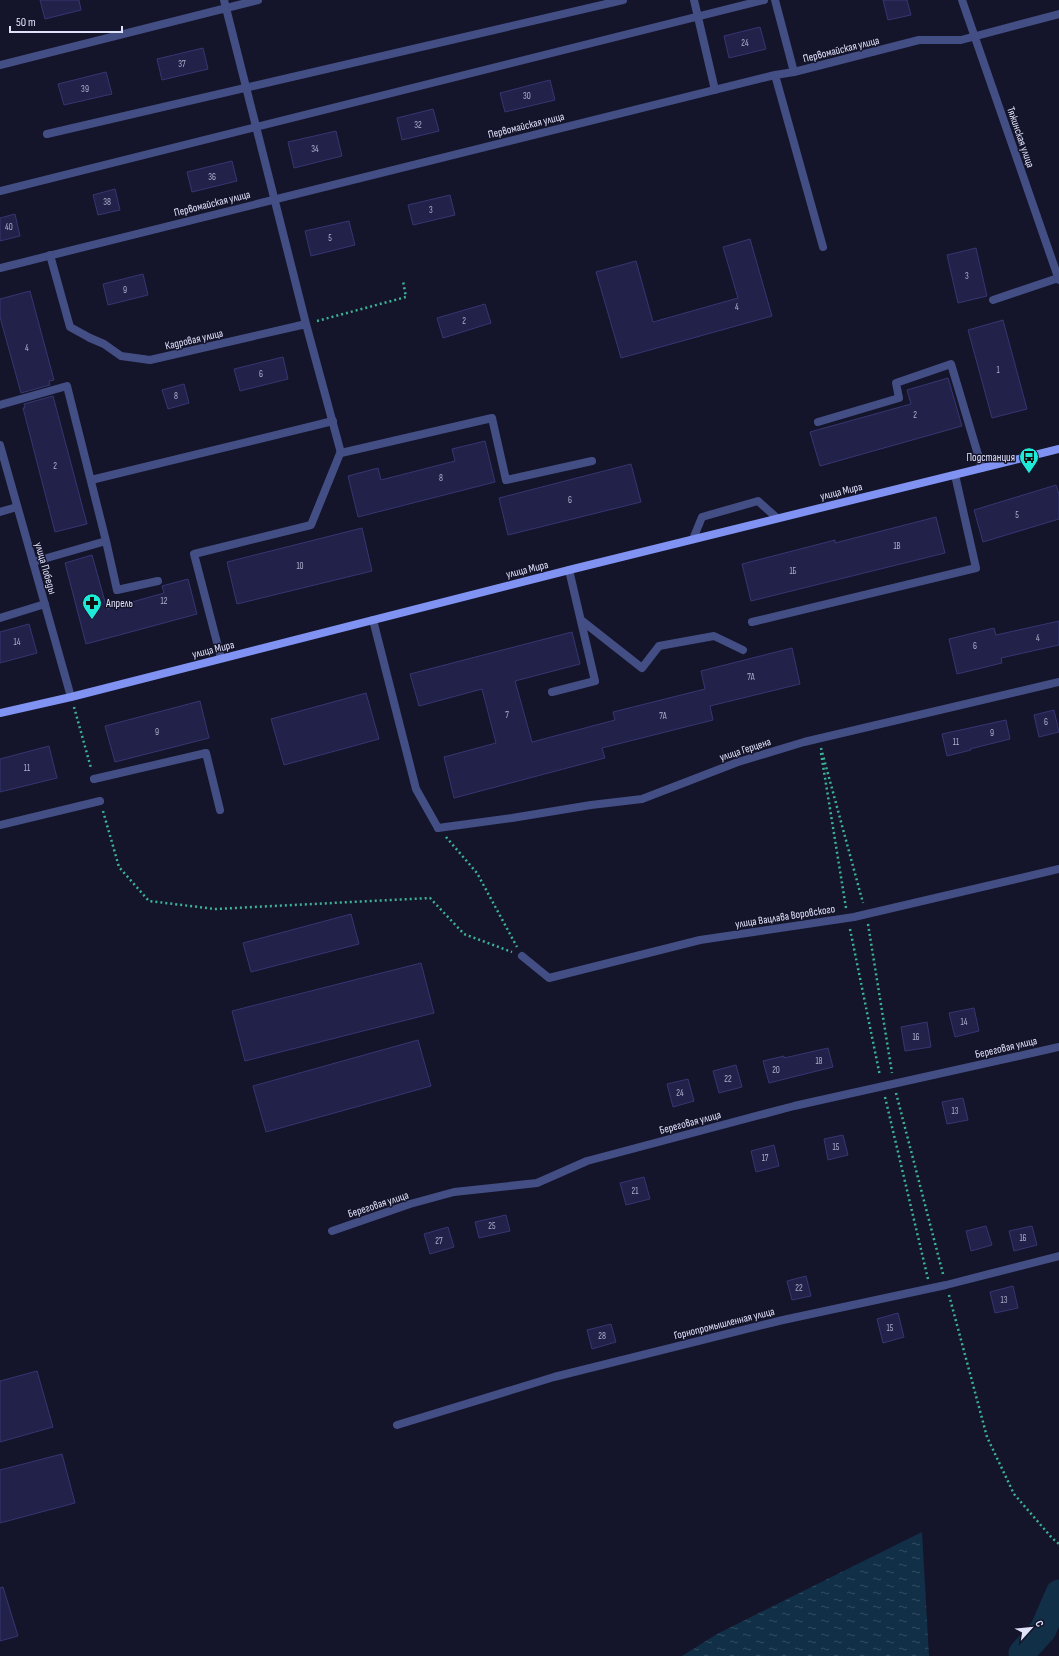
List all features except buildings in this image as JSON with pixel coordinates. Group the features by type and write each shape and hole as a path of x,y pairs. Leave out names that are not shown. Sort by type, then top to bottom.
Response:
{"main road":[{"name":"улица Мира","path":"0,713 71,697 569,570 1059,448"}],"street":[{"path":"0,65 225,4 258,0"},
{"path":"47,134 623,0"},
{"path":"694,0 715,90"},
{"path":"0,191 764,0"},
{"path":"775,0 794,72"},
{"name":"Тяжинская улица","path":"962,0 1058,279"},
{"path":"221,658 194,554 311,525 341,452 306,324 225,4"},
{"name":"Первомайская улица","path":"0,268 919,40 961,40 1059,14"},
{"path":"775,75 823,247"},
{"name":"Кадровая улица","path":"50,256 70,327 104,344 122,356 150,360 306,324"},
{"path":"993,300 1058,279"},
{"path":"818,422 899,398 896,383 951,364 982,468"},
{"path":"0,405 67,386 117,590 158,581"},
{"path":"341,452 492,418 506,480 592,461"},
{"path":"91,480 333,421"},
{"name":"улица Победы","path":"0,445 71,697"},
{"path":"752,622 976,568 955,475"},
{"path":"693,539 702,517 758,501 777,518"},
{"path":"0,512 17,507"},
{"path":"33,562 106,541"},
{"path":"552,692 595,681 569,570"},
{"path":"0,618 45,604"},
{"path":"372,620 416,789 438,828"},
{"path":"581,620 642,668 659,646 714,636 743,650"},
{"name":"улица Герцена","path":"438,828 591,805 642,799 738,762 818,739 1059,682"},
{"path":"94,778 206,753 220,810"},
{"path":"0,825 100,801"},
{"name":"улица Вацлава Воровского","path":"522,956 549,978 700,940 848,918 1059,868"},
{"name":"Береговая улица","path":"332,1230 410,1204 454,1192 537,1183 587,1161 794,1106 1059,1046"},
{"name":"Горнопромышленная улица","path":"397,1425 554,1377 784,1320 946,1286 1059,1256"}],"path":[{"path":"306,324 406,296 403,281"},
{"path":"71,697 94,778"},
{"path":"818,739 866,914 894,1084 987,1437 1014,1494 1059,1544"},
{"path":"818,739 848,918 882,1086 931,1289"},
{"path":"100,801 119,867 150,901 215,909 430,898 464,934 522,956"},
{"path":"438,828 477,873 522,956"}],"water":[{"path":"922,1532 929,1656 682,1656 717,1634"}],"waterway":[{"path":"1024,1656 1022,1653 1043,1630 1059,1593"}],"place":[{"name":"Подстанция","path":"1029,474"},
{"name":"Апрель","path":"92,620"}]}
